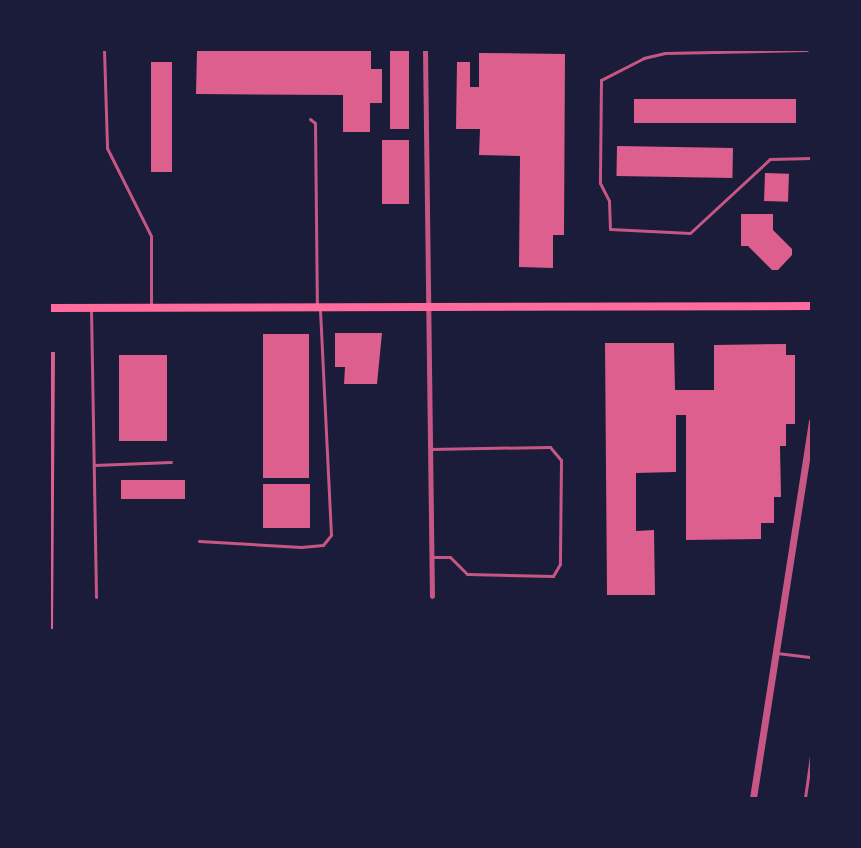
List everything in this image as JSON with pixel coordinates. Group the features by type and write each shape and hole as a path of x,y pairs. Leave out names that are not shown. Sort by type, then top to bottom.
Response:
{"main road":[{"path":"50,308 812,306"}],"street":[{"path":"425,50 425,307 432,596"},
{"path":"753,798 812,422"}],"lane":[{"path":"104,50 107,148 151,236 151,308"},
{"path":"807,50 665,53 644,58 601,80 600,183 609,201 610,229 690,233 770,159 812,158"},
{"path":"199,541 301,547 323,545 330,535 318,307 315,123 310,119"},
{"path":"91,308 96,597"},
{"path":"428,449 550,447 561,460 561,564 553,576 467,574 450,556 430,557"},
{"path":"94,465 171,462"},
{"path":"776,653 812,657"},
{"path":"805,798 812,749"}],"building":[{"path":"197,50 371,50 371,69 382,69 382,103 370,103 370,132 343,132 343,95 196,94"},
{"path":"390,50 409,50 409,129 390,129"},
{"path":"479,53 565,54 564,235 553,235 553,268 519,267 520,156 479,155 480,129 456,129 457,62 470,62 470,87 479,87"},
{"path":"151,62 172,62 172,172 151,172"},
{"path":"634,99 796,99 796,123 634,123"},
{"path":"382,140 409,140 409,204 382,204"},
{"path":"617,146 733,148 732,178 616,176"},
{"path":"765,173 789,174 788,202 764,201"},
{"path":"741,214 773,214 773,230 792,249 792,255 778,270 772,270 748,246 741,246"},
{"path":"335,333 382,333 377,384 344,384 345,367 335,367"},
{"path":"263,334 309,334 309,478 263,478"},
{"path":"605,343 674,343 675,390 714,390 714,345 786,344 786,355 795,355 795,424 786,424 786,446 780,446 781,497 774,497 774,523 761,523 761,539 686,540 686,415 676,415 676,472 636,473 636,531 654,530 655,595 607,595"},
{"path":"50,352 55,352 53,629 50,629"},
{"path":"119,355 167,355 167,441 119,441"},
{"path":"121,480 185,480 185,499 121,499"},
{"path":"263,484 310,484 310,528 263,528"}]}
